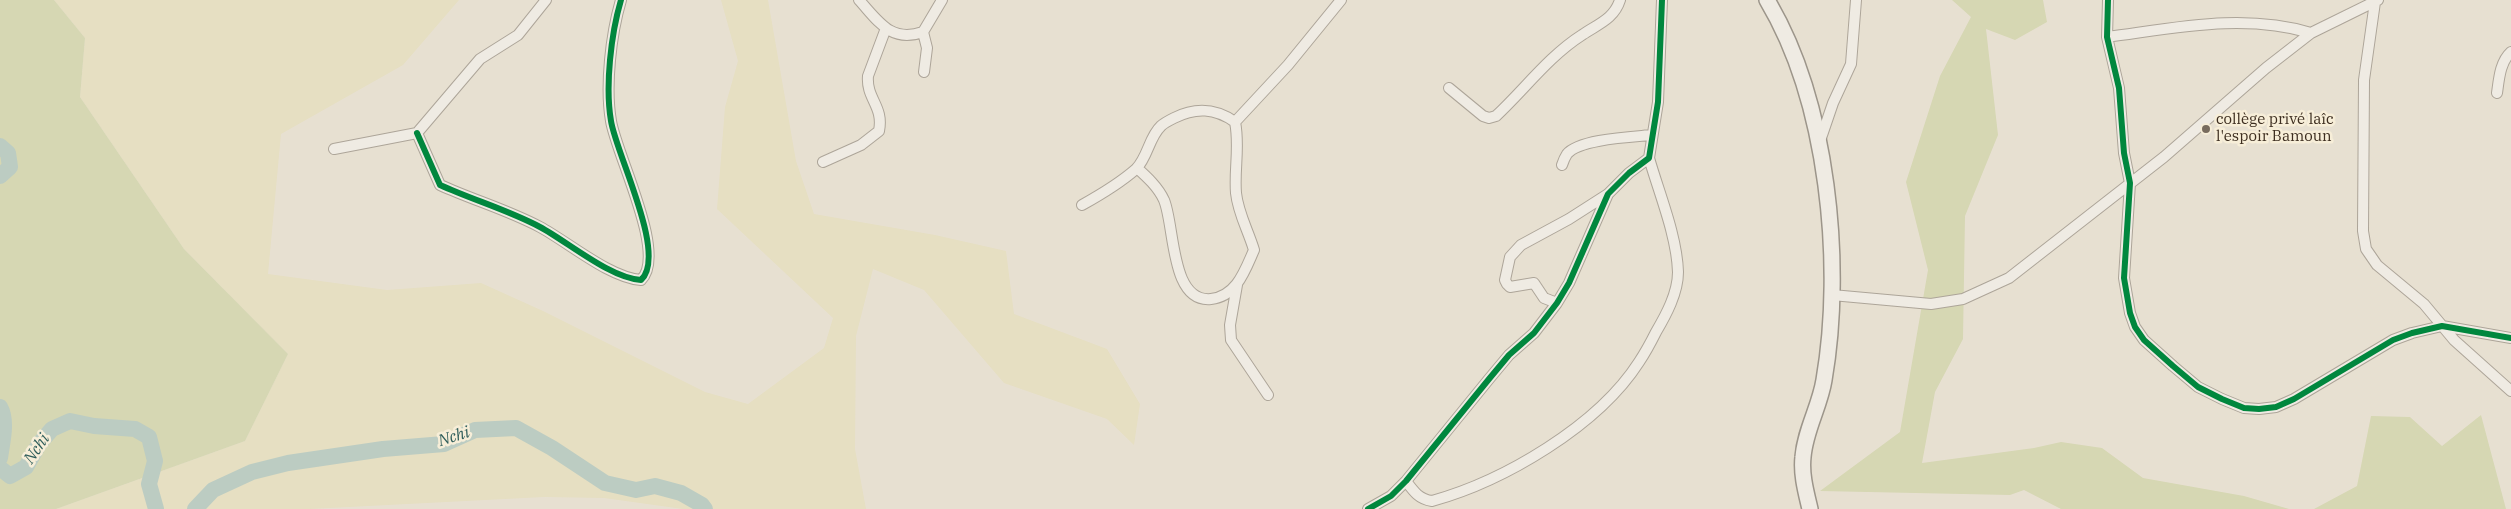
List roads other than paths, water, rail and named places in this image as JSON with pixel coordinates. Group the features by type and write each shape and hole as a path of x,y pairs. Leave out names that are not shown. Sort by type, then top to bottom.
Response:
{"main road":[{"path":"1767,0 1784,32 1820,141 1831,234 1832,295 1824,380 1803,457 1803,474 1810,509"}],"street":[{"path":"334,150 417,133 480,59 518,34 546,0"},
{"path":"417,133 440,185 539,227 591,259 627,276 642,280 649,268 646,230 610,120 610,75 614,34 621,0"},
{"path":"859,0 886,28 902,36 924,32"},
{"path":"924,72 927,48 924,32 941,0"},
{"path":"1235,122 1288,65 1341,0"},
{"path":"1449,88 1483,116 1489,118 1496,116 1556,56 1580,36 1611,17 1620,0"},
{"path":"1406,481 1415,494 1424,500 1432,501 1486,483 1511,469 1580,424 1610,397 1639,363 1665,317 1673,296 1678,273 1674,246 1649,158 1658,102 1662,0"},
{"path":"1820,141 1833,103 1852,64 1856,0"},
{"path":"2108,0 2107,37 2120,88 2124,153 2130,183 2124,278 2130,313 2135,328 2144,340 2198,387 2244,408 2276,407 2393,340 2412,333 2442,326 2511,338"},
{"path":"1832,295 1931,304 1963,299 2010,278 2130,183 2311,33 2377,1"},
{"path":"2377,1 2364,80 2363,231 2366,249 2377,265 2424,304 2454,340 2511,391"},
{"path":"2107,37 2203,24 2248,21 2292,27 2311,33"},
{"path":"823,162 861,145 879,131 880,114 867,84 868,76 886,28"},
{"path":"2497,93 2505,58 2511,52"},
{"path":"1082,205 1116,184 1137,168 1161,125 1184,114 1210,110 1224,115 1235,122 1238,136 1236,191 1238,207 1254,250 1238,285 1230,325 1231,340 1268,395"},
{"path":"1562,165 1567,154 1583,146 1652,135"},
{"path":"1557,303 1544,298 1534,284 1510,287 1505,280 1510,257 1521,245 1608,194 1629,173 1649,158"},
{"path":"1137,168 1163,197 1168,211 1174,254 1187,288 1195,296 1206,299 1218,298 1238,285"},
{"path":"1372,509 1406,481 1509,355 1534,333 1557,303 1608,194"}],"waterway":[{"name":"Nchi","path":"0,146 8,153 10,167 0,176"},
{"name":"Nchi","path":"0,407 4,419 0,458"},
{"name":"Nchi","path":"0,468 10,476 26,467 39,444 52,429 70,421 94,426 135,429 149,437 155,461 149,484 156,509"},
{"name":"Nchi","path":"195,509 213,490 252,472 288,463 383,449 444,444 475,430 516,428 552,448 605,483 636,490 655,486 681,493 702,505 705,509"}],"place":[{"name":"collège privé laîc l'espoir Bamoun","path":"2206,129"}]}
